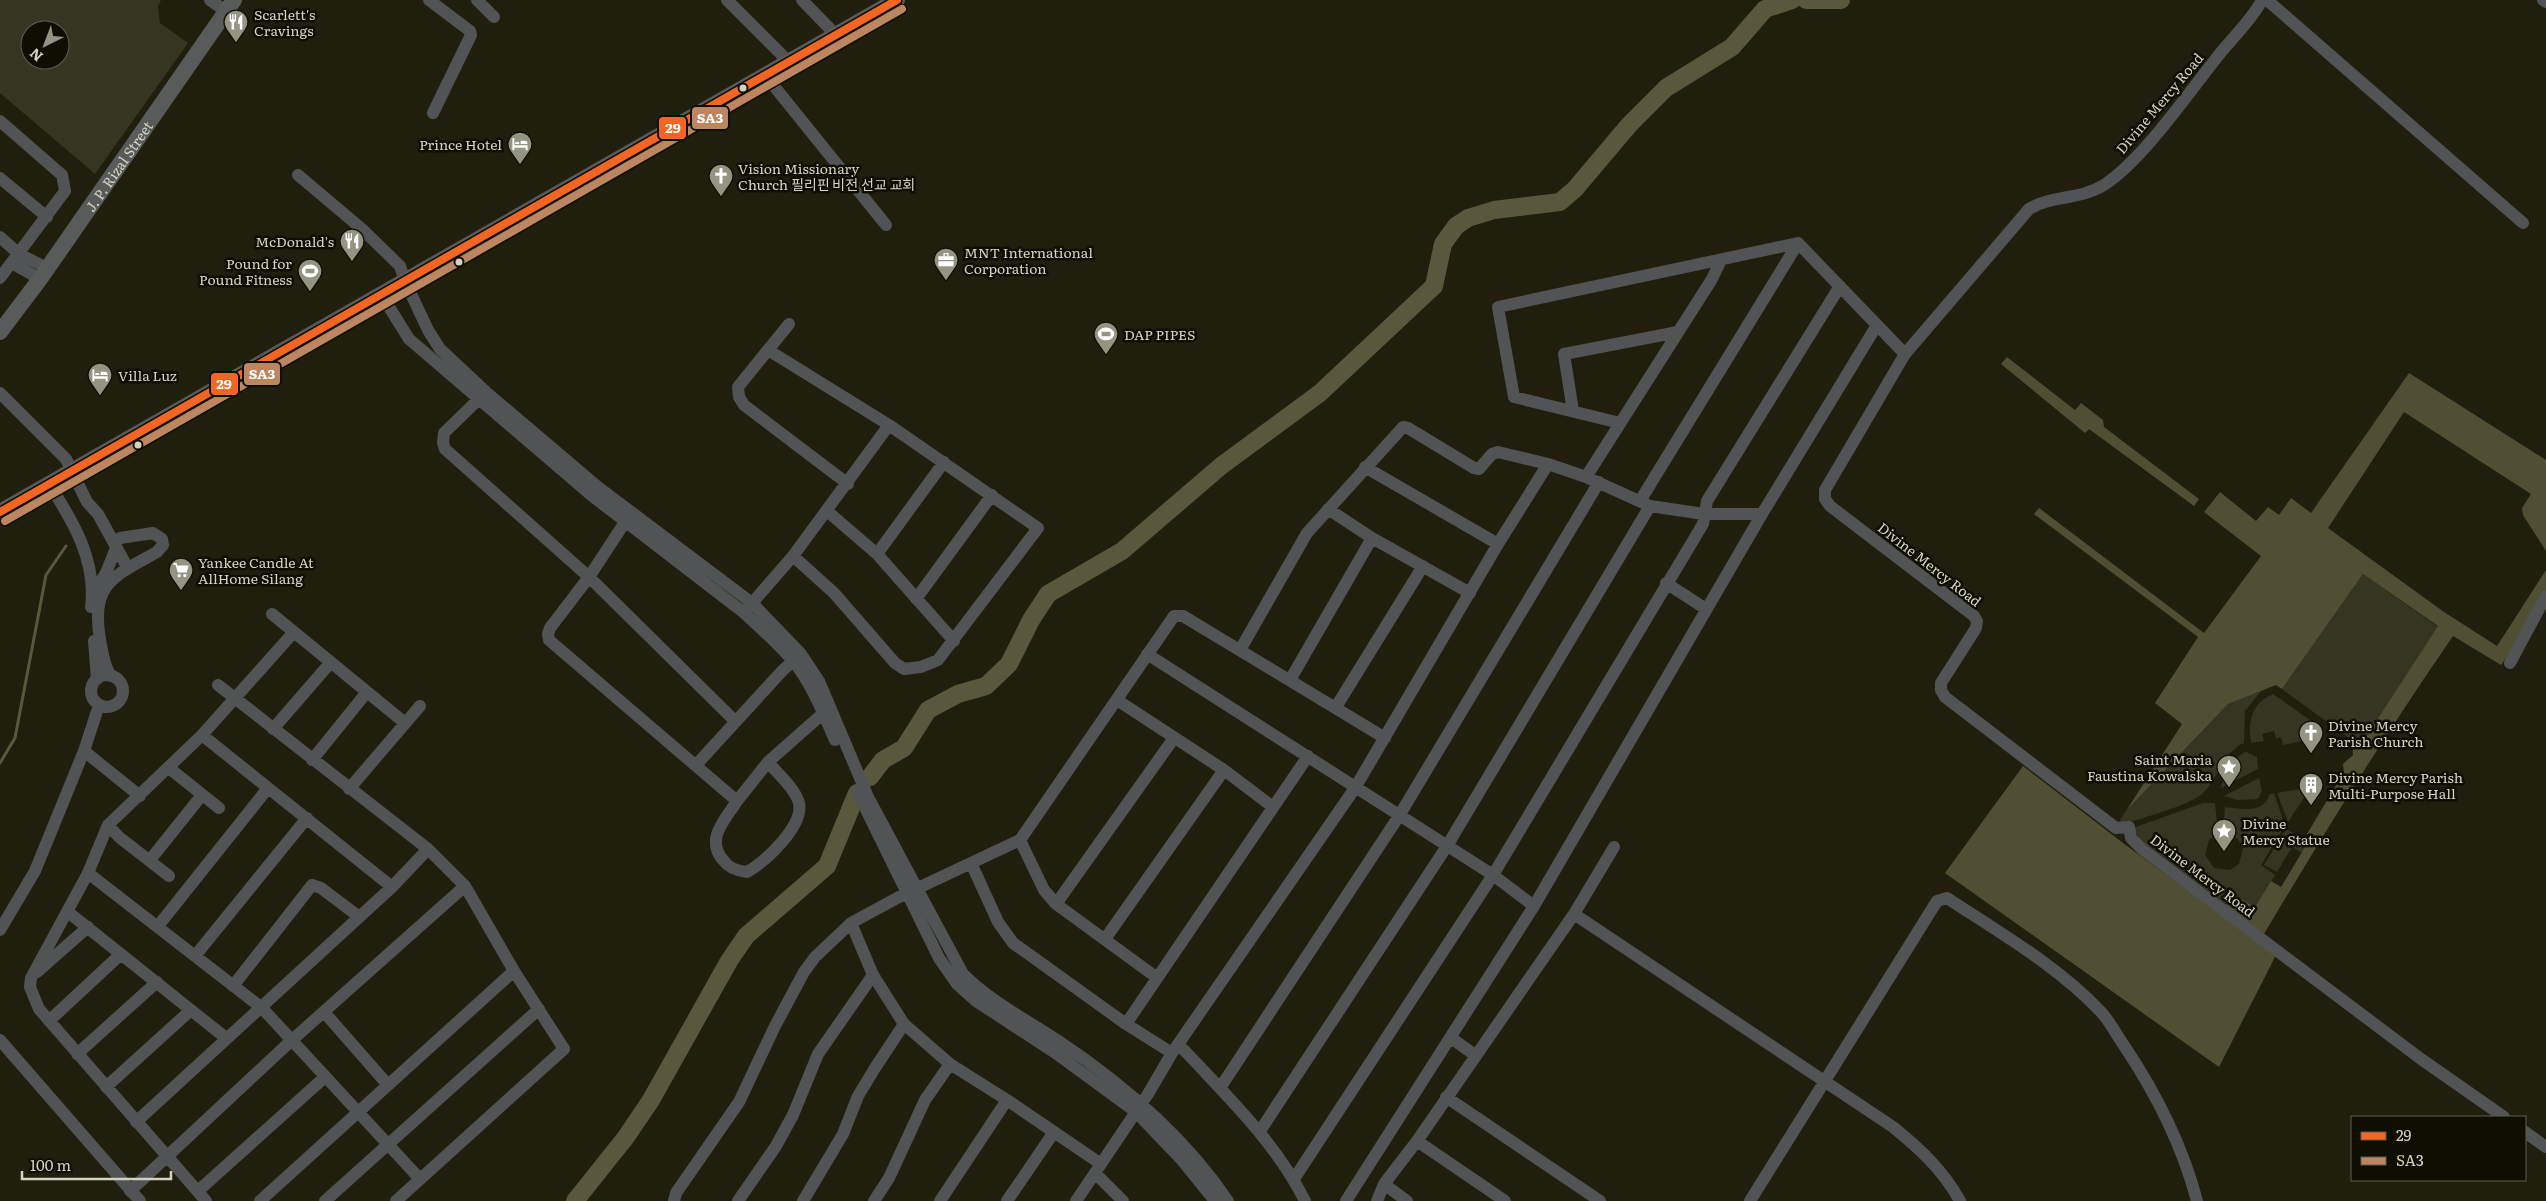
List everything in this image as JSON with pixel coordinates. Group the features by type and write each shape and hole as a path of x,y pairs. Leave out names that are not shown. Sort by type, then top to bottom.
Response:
{"main road":[{"path":"0,512 897,0"},
{"name":"J. P. Rizal Street","path":"0,332 44,274 232,3"}],"street":[{"path":"210,0 232,3"},
{"path":"429,0 470,31 471,35 432,113"},
{"path":"477,0 494,17"},
{"path":"727,0 789,62"},
{"path":"802,0 836,35"},
{"name":"Divine Mercy Road","path":"2262,0 2149,142 2126,167 2105,184 2087,194 2053,199 2039,203 2029,209 1905,354 1825,490 1825,499 1830,506 1974,616 1976,628 1941,683 1941,690 1945,697 2116,828 2129,827 2131,838 2142,849 2421,1059 2503,1116"},
{"path":"2267,0 2273,8 2523,223"},
{"path":"765,76 886,225"},
{"path":"0,121 62,175 65,191 0,278"},
{"path":"298,175 362,229 400,266 404,281 428,330 440,349 482,396"},
{"path":"0,178 47,217"},
{"path":"0,238 16,259 44,274"},
{"path":"1798,243 1905,354"},
{"path":"1620,423 1514,397 1498,307 1798,243"},
{"path":"1260,1132 1447,846 1798,243"},
{"path":"1586,477 1712,279 1721,260"},
{"path":"1294,1179 1493,875 1703,524 1707,501 1840,286"},
{"path":"381,294 410,339 482,396 628,518 748,608 797,658 827,710 864,798 912,891 954,962 968,979 986,994 1068,1048 1139,1107 1194,1157 1228,1201"},
{"path":"789,324 738,387 739,397 744,405 848,484"},
{"path":"1346,1201 1534,906 1762,514 1877,325"},
{"path":"1573,410 1564,354 1678,332"},
{"path":"768,350 889,425 1038,528 938,660 921,668 904,669 895,663 834,593 794,556"},
{"path":"0,393 66,459 88,502 98,514 125,564 130,567"},
{"path":"482,396 444,433 443,443 445,449 589,577 735,721"},
{"path":"748,608 794,556 889,425"},
{"path":"1240,650 1307,533 1402,427 1408,428 1474,468 1480,469 1484,466 1495,452 1548,464 1586,477 1645,504 1704,514 1762,514"},
{"path":"876,554 944,462"},
{"path":"1076,1201 1175,1049 1354,788 1498,544 1548,464"},
{"path":"1365,467 1498,544"},
{"path":"1220,1088 1398,816 1599,482"},
{"path":"50,484 75,524 84,547 92,595 90,614 97,679 91,690 93,698 99,704 113,705 122,695 119,681 111,676 105,664 97,614 100,594 130,567 161,548 162,539 153,533 120,538 106,573 92,595"},
{"path":"916,598 992,495"},
{"path":"1328,509 1372,538 1470,593"},
{"path":"827,511 876,554 954,640"},
{"path":"628,518 589,577 550,628 548,634 550,640 737,801"},
{"path":"1290,680 1372,538"},
{"path":"1336,707 1423,566"},
{"path":"1666,583 1706,609"},
{"path":"2510,663 2546,596"},
{"path":"272,614 405,724"},
{"path":"674,1201 676,1194 739,1102 775,1026 804,972 815,957 851,923 912,891 1020,840 1174,616 1183,616 1385,738"},
{"path":"206,1201 49,1021 33,998 30,987 31,978 88,873 108,825 202,735 294,632"},
{"path":"1147,654 1308,756 1354,788 1493,875 1534,906"},
{"path":"696,765 735,721 797,658"},
{"path":"273,729 330,662"},
{"path":"97,679 111,676"},
{"path":"218,685 349,790 428,849 465,886 514,971 564,1049 396,1201"},
{"path":"312,760 367,692"},
{"path":"1117,700 1224,770 1273,807"},
{"path":"0,930 35,871 84,751 99,704"},
{"path":"349,790 420,706"},
{"path":"768,762 798,801 800,810 789,831 774,850 746,872 736,871 715,851 715,838 737,801 768,762 827,710"},
{"path":"202,735 392,887"},
{"path":"1056,904 1174,738"},
{"path":"84,751 140,796"},
{"path":"1126,1024 1156,977 1308,756"},
{"path":"169,768 219,808"},
{"path":"1105,939 1224,770"},
{"path":"158,926 268,788"},
{"path":"150,860 202,795"},
{"path":"195,956 307,818"},
{"path":"108,825 119,837 169,876"},
{"path":"1020,840 1044,890 1056,904 1156,977"},
{"path":"1377,1201 1384,1184 1417,1141 1574,914 1614,847"},
{"path":"136,1122 226,1038 262,1008 358,916 392,887 428,849"},
{"path":"971,863 998,922 1014,943 1126,1024 1175,1049 1220,1088 1260,1132 1294,1179 1305,1201"},
{"path":"88,873 262,1008 420,1179"},
{"path":"233,986 312,885 321,888 358,916"},
{"path":"130,1191 292,1040 465,886"},
{"path":"1750,1201 1937,902 1947,898 2047,964 2103,1014 2150,1084 2183,1157 2197,1201"},
{"path":"68,912 226,1038"},
{"path":"1574,914 1893,1127 1925,1153 1949,1181 1960,1201"},
{"path":"851,923 872,975 904,1024 950,1064 1054,1132 1098,1169 1123,1201"},
{"path":"31,978 88,927"},
{"path":"49,1021 121,954"},
{"path":"260,1201 514,971"},
{"path":"738,1201 776,1146 793,1115 818,1054 872,975"},
{"path":"77,1054 157,982"},
{"path":"325,1201 539,1009"},
{"path":"106,1087 191,1010"},
{"path":"324,1012 388,1085"},
{"path":"803,1201 844,1134 862,1089 904,1024"},
{"path":"1451,1038 1475,1055"},
{"path":"0,1040 140,1201"},
{"path":"874,1201 889,1178 924,1100 950,1064"},
{"path":"198,1191 326,1077"},
{"path":"1446,1097 1600,1201"},
{"path":"940,1201 1007,1100"},
{"path":"1139,1107 1215,1201"},
{"path":"1006,1201 1054,1132"},
{"path":"2526,1133 2546,1147"},
{"path":"1417,1141 1505,1201"},
{"path":"1384,1184 1407,1201"}],"shaded area":[{"path":"0,0 161,0 158,6 160,23 188,43 95,174 0,93"},
{"path":"2007,357 2075,410 2081,403 2103,420 2104,427 2199,499 2194,506 2089,429 2085,433 2001,364"},
{"path":"2409,373 2546,460 2546,551 2523,515 2522,508 2531,494 2404,412 2328,528 2444,612 2497,646 2546,570 2546,604 2501,665 2453,636 2309,858 2264,934 2226,905 2234,895 2255,907 2271,881 2281,887 2311,837 2307,834 2344,772 2343,764 2353,755 2352,741 2360,746 2438,626 2363,574 2282,689 2276,685 2228,704 2126,811 2182,724 2155,703 2198,637 2034,514 2039,508 2204,633 2261,556 2204,512 2220,492 2256,521 2268,507 2279,515 2291,498 2311,513"},
{"path":"2363,574 2438,627 2360,746 2282,689"},
{"path":"2262,690 2245,711 2244,743 2231,752 2203,793 2176,807 2121,825 2120,820 2126,811 2228,704"},
{"path":"2273,694 2320,727 2312,739 2283,745 2281,737 2276,738 2274,731 2262,734 2264,741 2251,743 2250,728 2253,714 2260,702"},
{"path":"2246,752 2257,757 2258,769 2221,788 2230,767 2237,758"},
{"path":"2023,766 2123,843 2276,955 2219,1067 1945,873"},
{"path":"2259,778 2262,791 2258,799 2237,800 2224,796"},
{"path":"2305,788 2309,790 2288,822 2277,793"},
{"path":"2274,793 2285,826 2261,865 2275,875 2255,907 2226,905 2141,841 2133,828 2203,803 2215,803 2218,834 2209,840 2205,855 2214,868 2230,870 2239,864 2243,849 2238,839 2223,833 2225,807 2251,809 2262,805 2270,794"},
{"path":"2286,829 2308,842 2302,853 2292,847 2277,872 2264,865"}],"waterway":[{"path":"870,777 883,760 904,748 928,710 958,694 986,686 1009,664 1031,620 1048,594 1122,551 1221,466 1320,393 1434,286 1443,244 1456,226 1468,218 1494,210 1560,202 1575,189 1629,125 1666,88 1732,47 1765,9 1792,0"},
{"path":"1806,0 1841,0"},
{"path":"0,763 15,738 46,575 66,546"},
{"path":"575,1201 626,1137 651,1100 729,961 746,936 827,866 857,793"}],"transit line":[{"name":"29","path":"0,512 897,0"},
{"name":"SA3","path":"5,521 902,9"}],"place":[{"name":"Scarlett's Cravings","path":"236,43"},
{"name":"Prince Hotel","path":"520,165"},
{"name":"Vision Missionary Church 필리핀 비전 선교 교회","path":"721,197"},
{"name":"McDonald's","path":"352,262"},
{"name":"MNT International Corporation","path":"946,281"},
{"name":"Pound for Pound Fitness","path":"310,292"},
{"name":"DAP PIPES","path":"1106,355"},
{"name":"Villa Luz","path":"100,396"},
{"name":"Yankee Candle At AllHome Silang","path":"181,591"},
{"name":"Divine Mercy Parish Church","path":"2311,754"},
{"name":"Saint Maria Faustina Kowalska","path":"2229,788"},
{"name":"Divine Mercy Parish Multi-Purpose Hall","path":"2311,806"},
{"name":"Divine Mercy Statue","path":"2224,852"}]}
